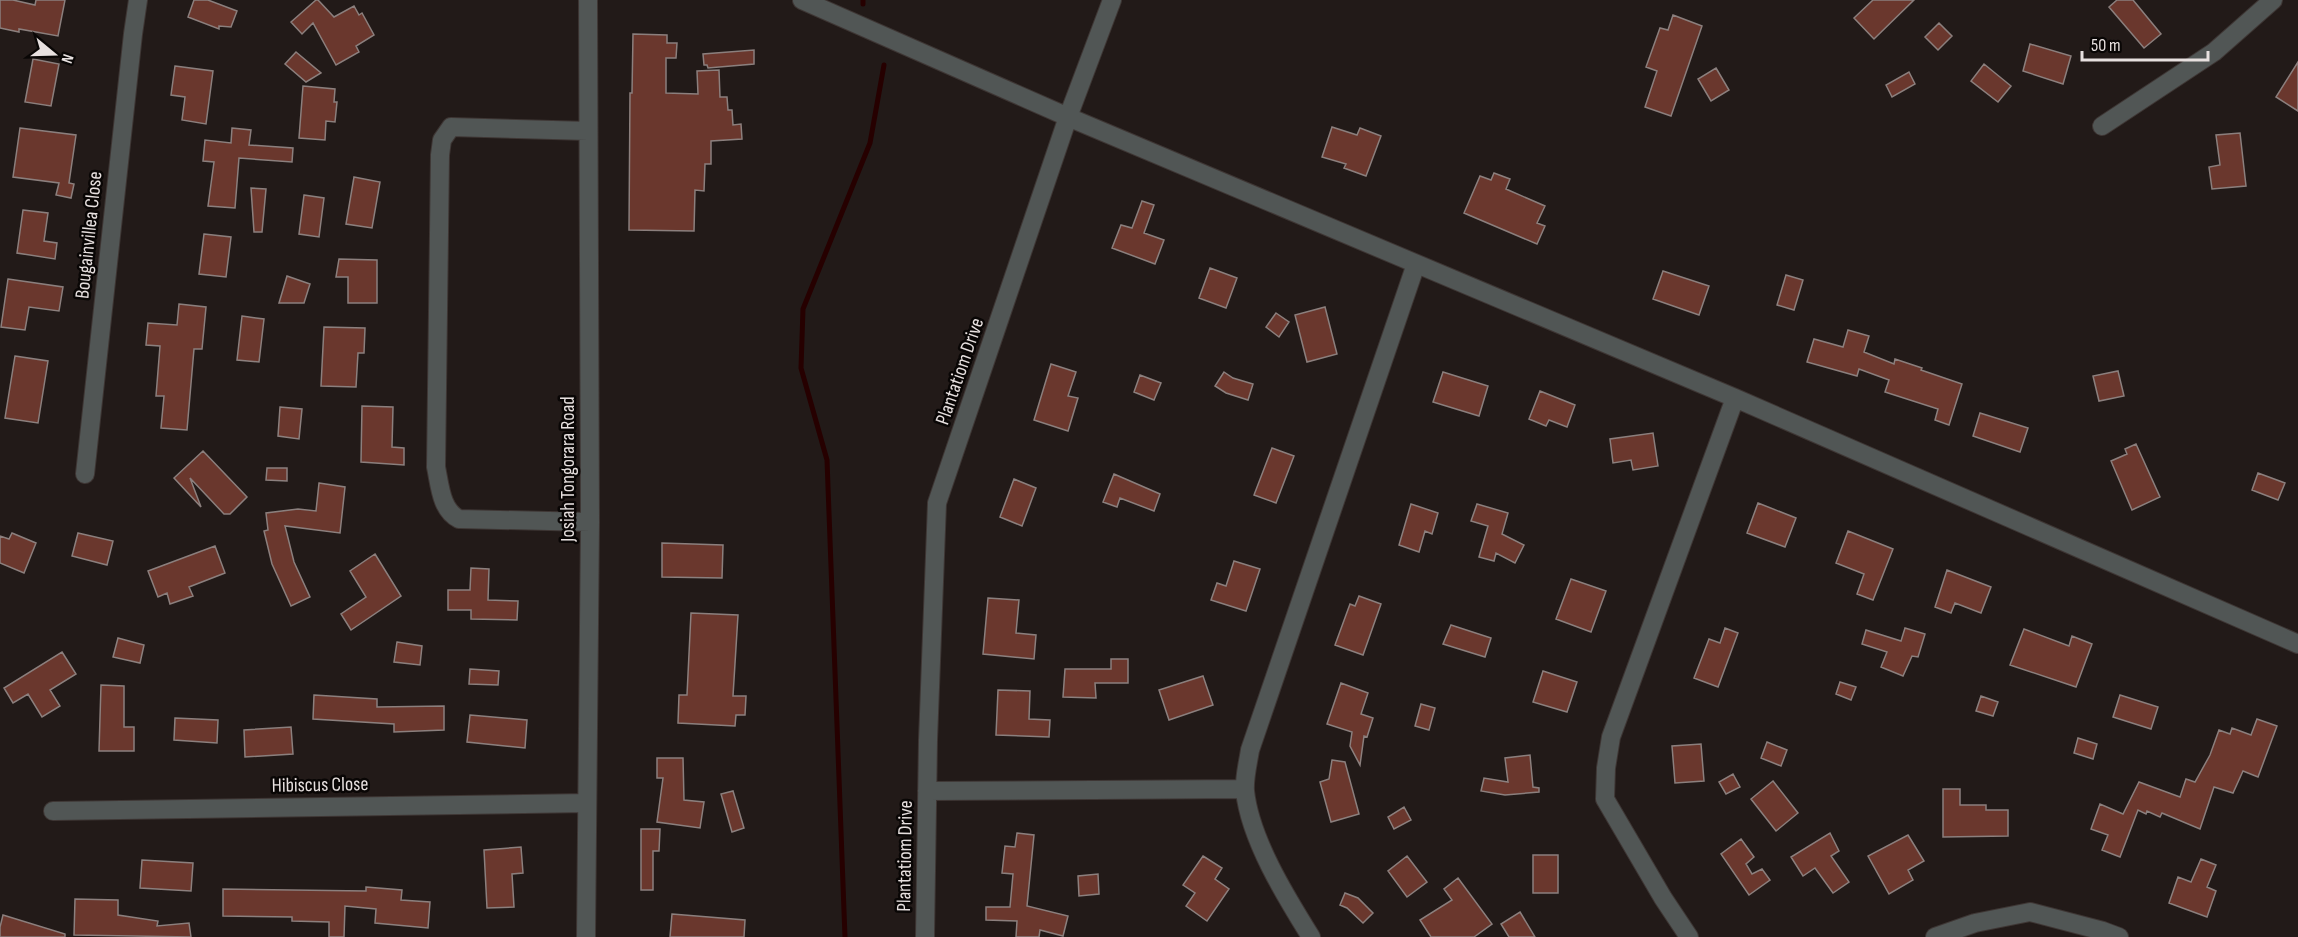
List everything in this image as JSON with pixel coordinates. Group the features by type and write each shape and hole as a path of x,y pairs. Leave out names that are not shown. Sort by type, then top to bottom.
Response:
{"street":[{"name":"Bougainvillea Close","path":"85,474 132,34 138,0"},
{"name":"Josiah Tongorara Road","path":"586,937 590,522 588,0"},
{"path":"802,0 1068,117 1735,398 2298,644"},
{"name":"Plantatiom Drive","path":"925,937 927,791 937,503 1068,117 1112,0"},
{"path":"2102,126 2214,52 2273,0"},
{"path":"588,131 452,127 442,141 436,467 446,507 451,515 459,519 590,522"},
{"path":"1311,937 1286,896 1250,821 1245,789 1250,750 1416,264"},
{"path":"1689,937 1663,898 1605,799 1606,768 1611,737 1735,398"},
{"path":"927,791 1245,789"},
{"name":"Hibiscus Close","path":"53,811 587,803"},
{"path":"1935,937 1975,923 2030,912 2103,930 2118,937"}],"building":[{"path":"0,0 13,0 35,5 36,0 65,0 58,36 0,28"},
{"path":"194,0 208,0 237,11 231,27 219,26 219,29 188,17"},
{"path":"316,0 334,17 354,6 359,15 362,13 374,35 356,46 359,52 336,65 313,23 302,34 291,22"},
{"path":"1873,0 1914,0 1874,39 1854,18"},
{"path":"2117,0 2133,0 2161,34 2144,48 2109,7"},
{"path":"1673,15 1702,26 1671,116 1645,107 1657,71 1646,67 1660,28 1668,30"},
{"path":"1939,23 1952,36 1938,50 1925,37"},
{"path":"633,34 667,35 667,43 677,43 676,58 666,58 666,93 698,94 697,71 719,70 720,97 727,97 728,110 732,110 733,125 741,124 742,139 711,141 711,164 705,164 704,191 695,190 694,231 629,230"},
{"path":"2030,44 2071,56 2063,84 2023,71"},
{"path":"754,50 754,64 708,68 704,65 703,54"},
{"path":"296,52 321,73 306,82 285,64"},
{"path":"33,59 59,64 51,106 25,102"},
{"path":"2298,62 2298,111 2276,97"},
{"path":"1984,64 2011,86 1998,102 1971,81"},
{"path":"175,66 213,71 206,124 182,120 185,97 171,95"},
{"path":"1716,68 1729,90 1711,101 1698,79"},
{"path":"1909,72 1915,84 1892,97 1886,85"},
{"path":"303,86 335,89 334,102 337,102 335,122 326,121 325,140 299,138"},
{"path":"1332,127 1357,135 1360,128 1381,136 1366,176 1344,168 1346,164 1322,157"},
{"path":"20,128 76,135 69,183 74,184 71,198 56,195 59,183 13,177"},
{"path":"232,128 251,130 249,145 293,148 292,162 239,158 235,208 208,206 214,162 203,161 205,140 231,143"},
{"path":"2240,133 2246,186 2212,189 2209,167 2220,165 2216,135"},
{"path":"1494,173 1510,179 1506,189 1545,206 1537,223 1545,226 1537,244 1464,213 1480,176 1491,180"},
{"path":"354,177 380,182 372,228 346,224"},
{"path":"251,188 266,189 262,232 254,232"},
{"path":"304,195 324,198 319,237 299,234"},
{"path":"1142,201 1154,205 1144,233 1164,240 1155,264 1112,248 1121,225 1132,228"},
{"path":"23,210 48,213 44,241 57,243 55,259 17,253"},
{"path":"204,234 231,237 226,277 199,274"},
{"path":"339,259 377,260 377,303 348,303 348,277 336,277"},
{"path":"1210,268 1237,278 1226,308 1199,298"},
{"path":"1663,271 1709,286 1699,315 1653,299"},
{"path":"1786,275 1803,280 1794,310 1777,305"},
{"path":"287,276 310,284 304,303 279,303"},
{"path":"8,279 63,287 59,311 29,307 25,330 1,327"},
{"path":"179,304 206,307 202,349 194,349 187,430 161,428 164,396 156,396 160,346 146,345 148,323 177,325"},
{"path":"1325,307 1337,354 1307,362 1295,315"},
{"path":"1276,313 1289,322 1279,337 1266,327"},
{"path":"242,316 264,319 259,362 237,360"},
{"path":"324,327 365,328 364,353 358,353 356,387 321,386"},
{"path":"1848,330 1869,336 1864,352 1894,364 1895,359 1962,384 1949,425 1935,420 1938,409 1885,392 1889,380 1859,369 1857,376 1807,362 1814,339 1843,347"},
{"path":"15,356 48,361 38,423 5,418"},
{"path":"1051,364 1076,372 1068,396 1078,398 1068,431 1034,420"},
{"path":"2118,371 2124,396 2099,401 2093,376"},
{"path":"1224,372 1233,378 1253,384 1248,400 1226,393 1215,386"},
{"path":"1443,372 1488,386 1479,416 1433,402"},
{"path":"1140,375 1161,383 1154,400 1134,392"},
{"path":"1540,391 1575,405 1567,427 1549,420 1546,426 1529,419"},
{"path":"362,406 393,407 392,447 404,448 404,465 361,462"},
{"path":"280,407 302,409 299,439 278,436"},
{"path":"1980,413 2028,428 2020,452 1973,436"},
{"path":"1653,433 1658,466 1633,470 1631,460 1613,463 1610,439"},
{"path":"2136,444 2160,497 2132,510 2111,461 2127,454 2125,449"},
{"path":"1272,448 1294,456 1276,503 1254,495"},
{"path":"203,451 247,497 230,514 224,514 190,478 201,507 174,478"},
{"path":"267,468 287,468 287,481 266,480"},
{"path":"2258,473 2285,483 2278,500 2252,490"},
{"path":"1114,474 1160,494 1154,511 1120,498 1117,507 1103,502"},
{"path":"1014,479 1036,488 1022,526 1000,517"},
{"path":"319,483 345,487 340,533 285,526 294,562 310,597 291,606 272,564 264,531 268,530 266,513 298,509 316,511"},
{"path":"1758,503 1796,518 1785,547 1747,533"},
{"path":"1411,504 1438,513 1432,534 1425,531 1419,552 1399,545"},
{"path":"1477,504 1508,513 1502,534 1524,545 1515,563 1496,553 1494,561 1479,557 1488,526 1471,521"},
{"path":"1848,531 1893,549 1873,600 1857,594 1864,574 1836,563"},
{"path":"12,533 36,543 24,573 0,563 0,536 9,539"},
{"path":"78,533 113,541 107,565 72,556"},
{"path":"662,543 723,545 722,578 662,577"},
{"path":"215,546 225,573 189,587 193,596 170,604 167,593 158,597 148,571"},
{"path":"375,554 401,596 351,630 341,614 366,597 350,571"},
{"path":"1234,561 1260,569 1246,611 1211,600 1217,583 1226,586"},
{"path":"471,568 489,569 488,600 518,601 517,620 471,619 471,610 448,610 448,590 470,590"},
{"path":"1947,570 1991,587 1981,613 1955,603 1951,613 1935,607"},
{"path":"1571,579 1606,591 1591,632 1556,619"},
{"path":"1359,596 1381,604 1363,655 1335,645 1350,604 1355,606"},
{"path":"988,598 1019,600 1016,633 1036,635 1034,659 983,654"},
{"path":"691,613 738,615 733,696 746,696 745,715 736,715 735,726 678,723 679,695 687,695"},
{"path":"1451,625 1491,638 1485,657 1443,644"},
{"path":"1725,628 1738,633 1718,687 1694,678 1709,639 1720,643"},
{"path":"1905,628 1925,634 1918,657 1912,656 1903,676 1881,667 1887,652 1862,644 1866,630 1901,641"},
{"path":"2024,629 2069,646 2072,636 2092,644 2076,687 2010,665"},
{"path":"118,638 144,645 140,663 113,657"},
{"path":"397,642 422,646 420,665 394,662"},
{"path":"62,652 76,674 50,690 60,706 42,717 28,694 13,703 4,688"},
{"path":"1111,659 1128,659 1128,683 1095,683 1096,698 1063,697 1065,669 1111,669"},
{"path":"470,669 499,671 498,685 469,684"},
{"path":"1543,671 1577,682 1567,712 1533,702"},
{"path":"1203,676 1213,705 1169,720 1159,690"},
{"path":"1840,682 1856,687 1851,700 1836,694"},
{"path":"1341,683 1368,693 1361,714 1373,718 1367,737 1364,736 1360,765 1350,746 1352,732 1327,724"},
{"path":"101,685 124,686 124,727 134,727 134,751 99,751"},
{"path":"998,690 1030,691 1029,719 1050,720 1049,737 996,735"},
{"path":"314,695 377,699 377,707 444,706 444,730 394,732 394,724 313,719"},
{"path":"2120,695 2158,707 2151,729 2113,717"},
{"path":"1981,696 1998,702 1993,716 1976,711"},
{"path":"1421,704 1435,708 1429,730 1415,726"},
{"path":"470,715 527,720 525,748 467,742"},
{"path":"175,718 218,720 217,743 174,740"},
{"path":"2257,719 2277,726 2258,777 2243,771 2233,793 2214,787 2200,829 2162,813 2160,817 2138,810 2120,857 2102,850 2108,835 2091,829 2100,804 2123,814 2139,782 2180,797 2186,779 2195,782 2210,755 2219,730 2230,734 2232,728 2251,735"},
{"path":"291,727 293,754 245,757 244,730"},
{"path":"2078,738 2097,744 2093,759 2074,753"},
{"path":"1767,742 1787,750 1781,766 1761,758"},
{"path":"1701,744 1704,781 1675,783 1672,746"},
{"path":"1530,755 1533,787 1539,788 1539,792 1505,795 1481,791 1484,778 1508,782 1505,758"},
{"path":"657,758 683,758 684,800 704,802 700,828 657,822 663,778 657,778"},
{"path":"1332,760 1345,762 1359,814 1331,822 1320,782 1329,779"},
{"path":"1733,774 1740,787 1726,794 1719,782"},
{"path":"1773,781 1798,813 1776,831 1751,799"},
{"path":"1943,789 1960,789 1960,805 1986,805 1986,810 2008,810 2008,836 1943,837"},
{"path":"733,791 744,828 732,832 721,794"},
{"path":"1404,807 1411,820 1394,829 1388,817"},
{"path":"641,829 660,829 659,851 653,851 653,890 641,890"},
{"path":"1017,833 1034,835 1027,906 1068,916 1063,936 1040,930 1039,937 1016,937 1017,921 986,920 986,907 1010,907 1013,874 1002,873 1005,846 1015,847"},
{"path":"1830,833 1839,851 1831,856 1849,882 1833,893 1815,868 1803,876 1791,857"},
{"path":"1908,835 1924,861 1908,870 1913,880 1889,894 1868,856"},
{"path":"1741,839 1754,857 1746,864 1752,874 1762,869 1770,880 1749,895 1721,854"},
{"path":"521,847 523,873 512,874 514,907 487,908 484,850"},
{"path":"1533,855 1558,855 1558,893 1533,893"},
{"path":"1203,856 1222,868 1215,879 1229,889 1207,921 1186,906 1195,893 1183,885"},
{"path":"1407,856 1427,882 1407,897 1388,871"},
{"path":"2201,859 2216,865 2207,887 2216,891 2207,917 2169,903 2178,877 2191,882"},
{"path":"142,860 193,863 191,891 140,888"},
{"path":"1098,874 1099,894 1079,896 1078,876"},
{"path":"1458,878 1492,924 1474,937 1431,937 1420,920 1452,900 1444,889"},
{"path":"366,887 402,890 401,900 430,902 428,928 375,923 376,909 345,906 344,937 329,937 329,922 292,921 292,917 223,916 223,889 366,891"},
{"path":"1345,893 1358,898 1373,913 1363,923 1347,908 1340,905"},
{"path":"75,899 118,900 118,915 158,921 157,926 189,923 191,937 74,935"},
{"path":"1520,912 1535,937 1509,937 1501,924"},
{"path":"672,914 745,920 744,937 670,937"},
{"path":"3,915 65,934 65,937 0,937"}],"waterway":[{"path":"845,937 827,460 801,368 803,309 870,143 884,65"}]}
